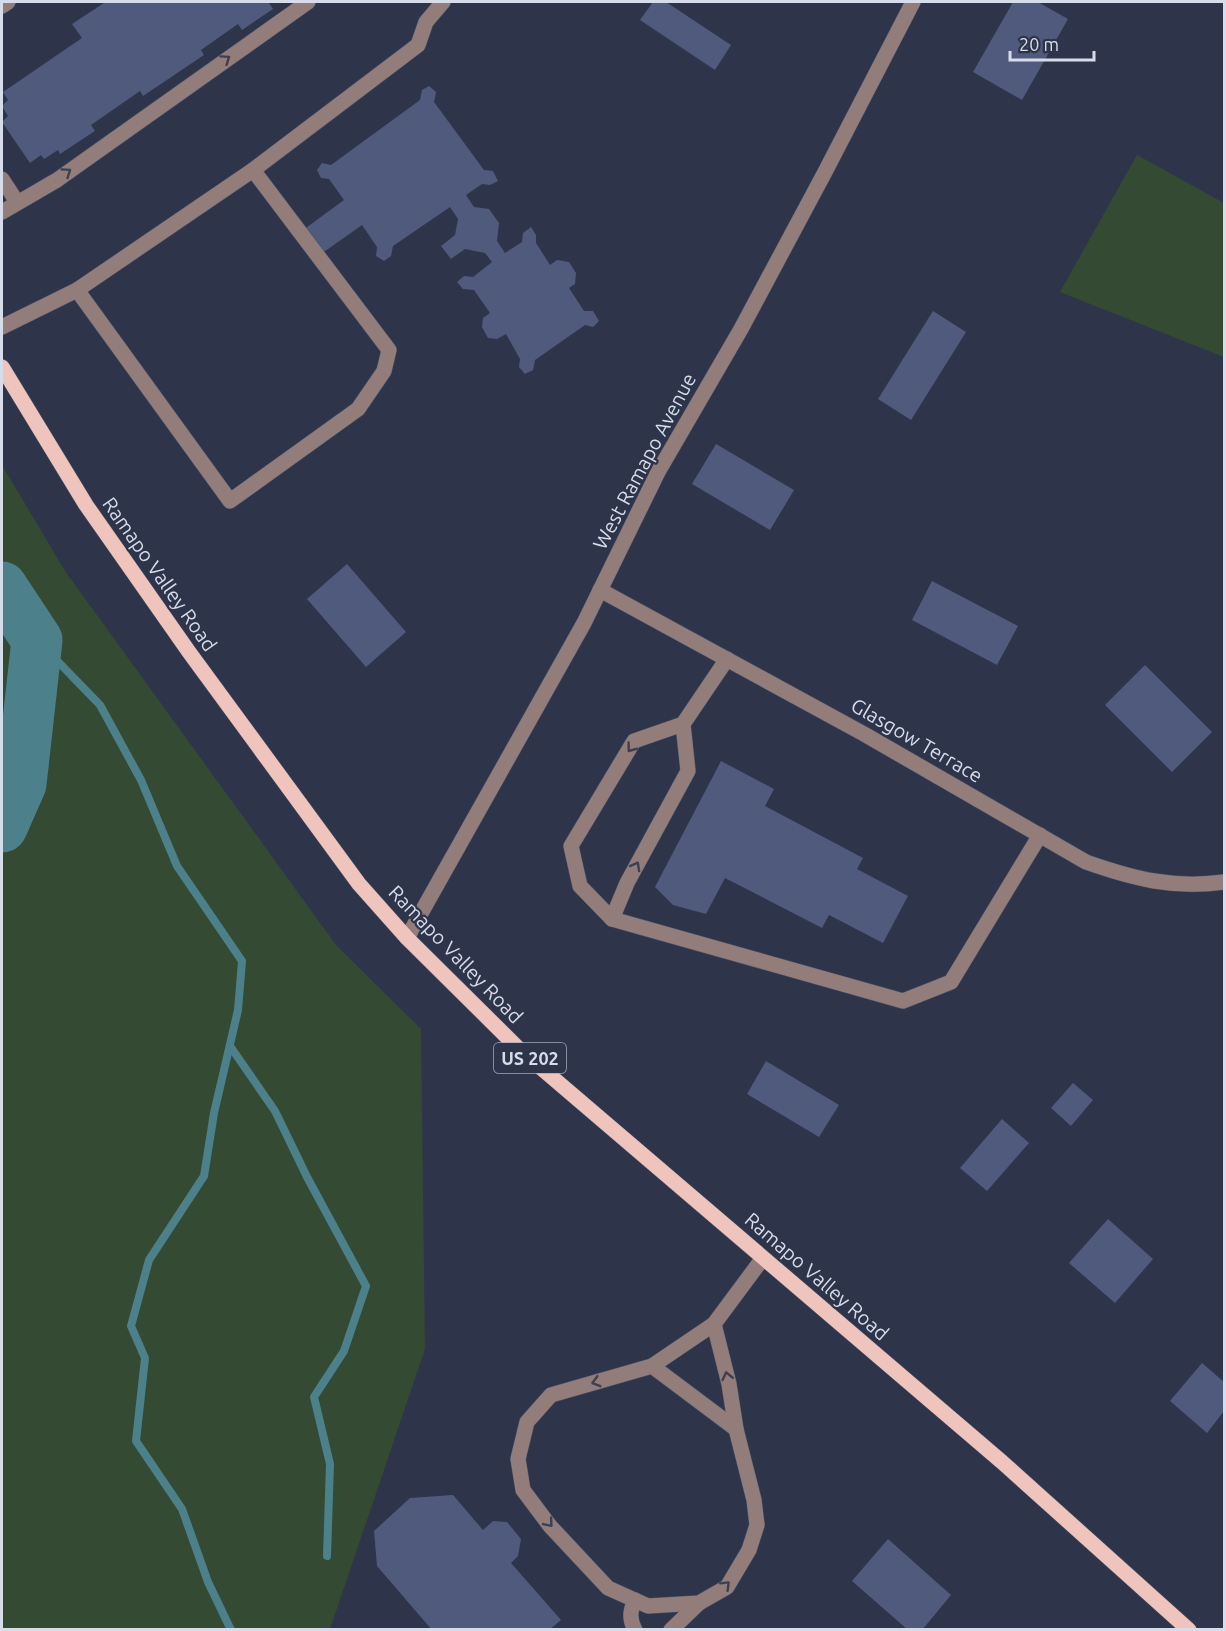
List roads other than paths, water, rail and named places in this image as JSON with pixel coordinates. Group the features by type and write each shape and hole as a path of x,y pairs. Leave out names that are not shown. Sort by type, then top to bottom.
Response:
{"main road":[{"name":"Ramapo Valley Road","path":"2,367 86,505 189,652 359,884 407,938 519,1049 1002,1462 1189,1629"}],"street":[{"path":"2,6 8,2"},
{"path":"2,212 57,180 308,2"},
{"path":"2,327 77,290 254,170 418,45 426,22 443,2"},
{"name":"West Ramapo Avenue","path":"407,938 600,590 658,472 741,329 913,2"},
{"path":"77,290 230,501 358,409 384,371 389,350 254,170"},
{"path":"2,179 17,202"},
{"name":"Glasgow Terrace","path":"600,590 864,734 1086,862 1126,876 1165,883 1224,882"},
{"path":"727,659 683,724 634,741 572,846 580,886 612,919 903,1001 951,982 1040,835"},
{"path":"612,919 627,883 688,771 683,724"},
{"path":"699,1604 648,1606 608,1588 550,1526 523,1490 518,1459 527,1422 551,1395 652,1366 714,1324 763,1258"},
{"path":"671,1629 699,1604 728,1587 749,1550 757,1525 754,1500 736,1429 729,1384 714,1324"},
{"path":"652,1366 736,1429"},
{"path":"635,1600 631,1609 631,1623 635,1629"}],"waterway":[{"path":"2,587 37,640 21,784 2,827"},
{"path":"37,640 100,705 141,780 177,866 242,961 238,1010 214,1113 204,1176 149,1260 131,1326 145,1358 136,1441 182,1509 208,1582 231,1630"},
{"path":"230,1046 275,1111 307,1177 366,1286 344,1351 314,1397 330,1464 327,1556"}]}
